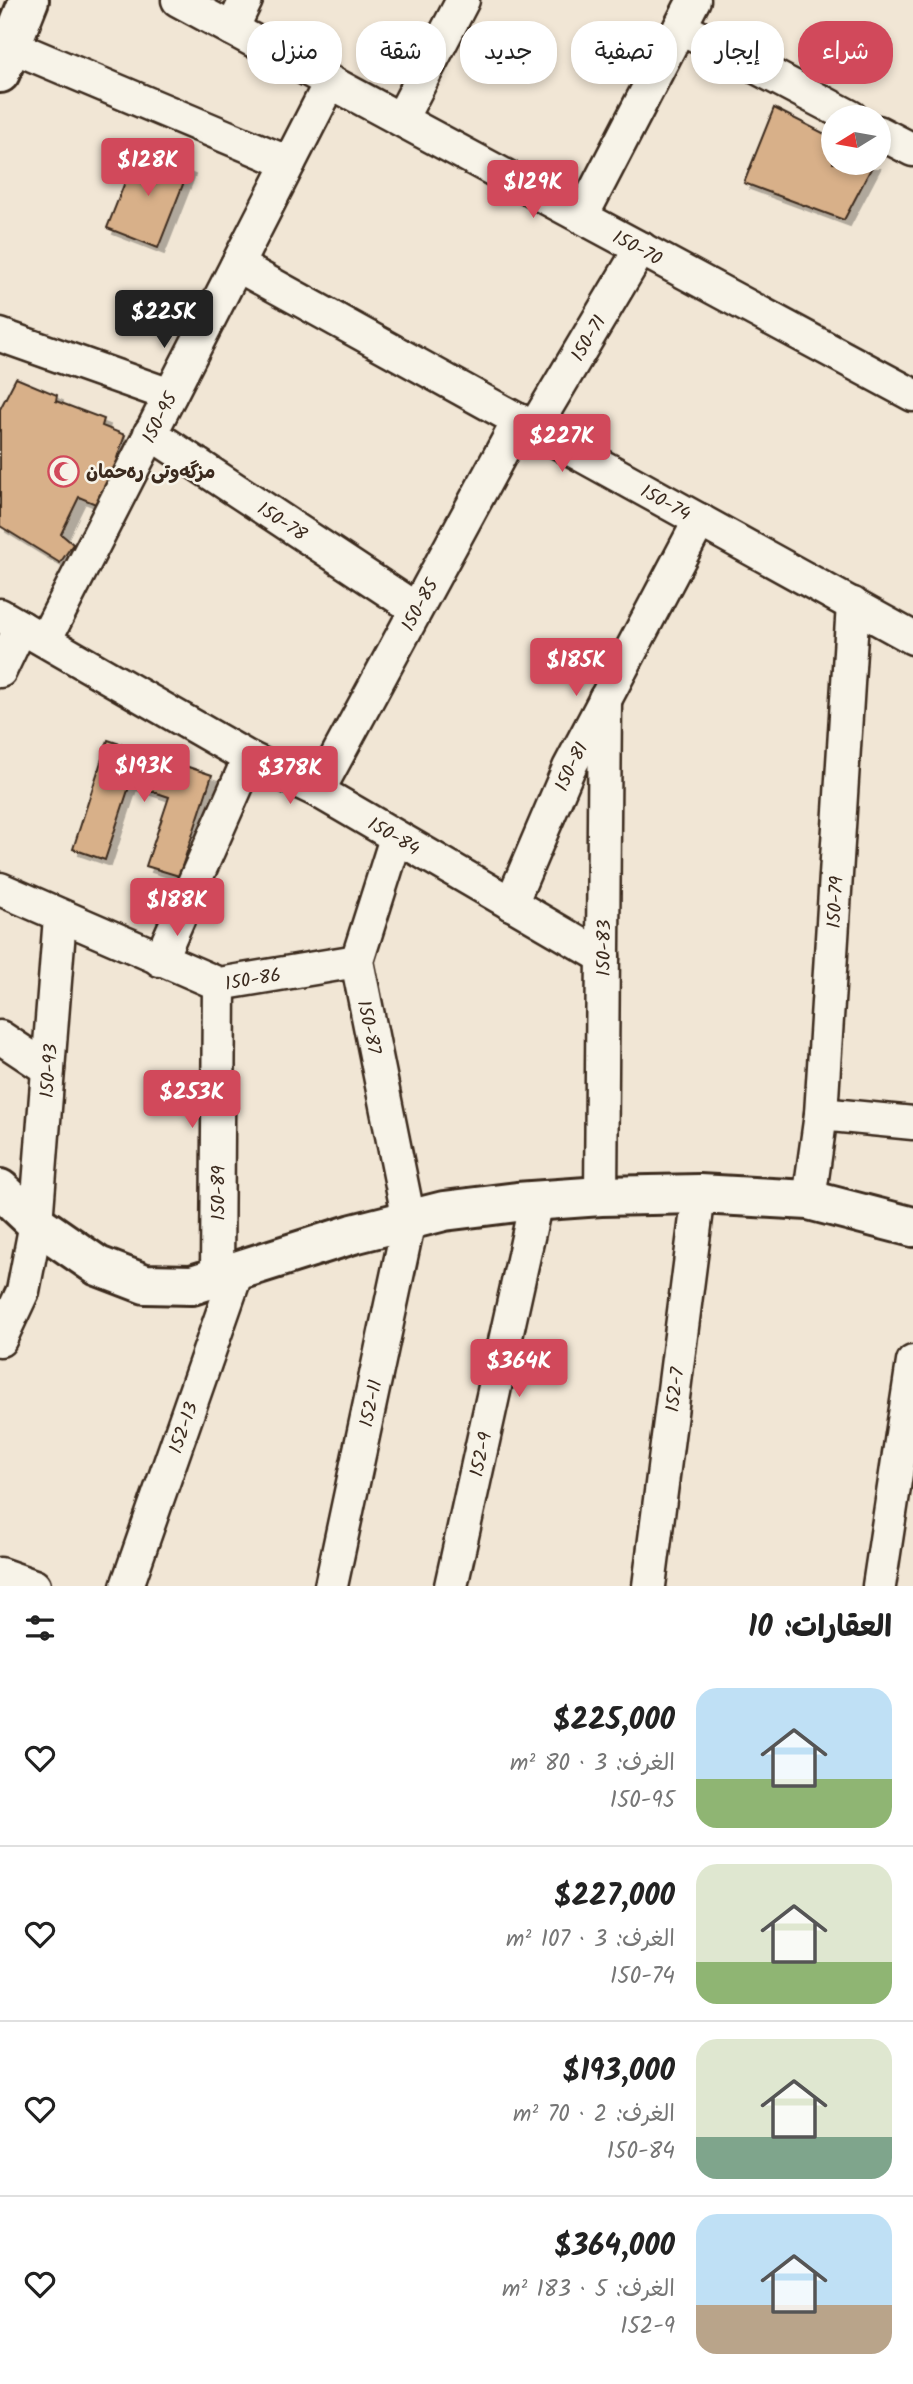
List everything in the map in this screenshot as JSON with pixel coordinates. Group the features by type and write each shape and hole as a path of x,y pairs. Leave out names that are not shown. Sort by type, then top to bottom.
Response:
{"street":[{"path":"29,0 6,60 289,163"},
{"name":"150-70","path":"177,0 247,37"},
{"path":"232,29 246,0"},
{"path":"401,119 463,0"},
{"path":"582,216 687,13 832,105"},
{"name":"150-95","path":"0,671 22,627 150,433 329,84"},
{"name":"150-70","path":"332,84 913,395"},
{"path":"891,139 913,150"},
{"name":"150-71","path":"526,424 641,248"},
{"name":"150-74","path":"237,264 913,638"},
{"path":"0,335 170,395"},
{"name":"150-85","path":"318,791 416,609 526,424"},
{"name":"150-78","path":"150,433 416,609"},
{"name":"150-81","path":"511,904 569,768 700,520"},
{"name":"150-79","path":"809,1200 821,1114 853,604"},
{"name":"150-84","path":"22,627 248,758 318,791 603,957"},
{"name":"150-83","path":"601,1196 605,699"},
{"path":"160,960 248,758"},
{"name":"150-87","path":"396,838 357,961 409,1220"},
{"name":"150-86","path":"0,889 219,984 357,961"},
{"name":"150-93","path":"0,1340 23,1291 36,1223 60,916"},
{"name":"150-89","path":"219,984 227,1273"},
{"path":"0,1037 48,1069"},
{"path":"821,1114 913,1123"},
{"path":"0,1189 36,1223 98,1266 145,1284 192,1285 353,1234 444,1211 601,1196 699,1194 809,1200 913,1227"},
{"name":"152-7","path":"649,1586 699,1194"},
{"name":"152-9","path":"451,1586 536,1201"},
{"name":"152-11","path":"331,1586 409,1220"},
{"name":"152-13","path":"127,1586 227,1273"},
{"path":"878,1586 913,1362"},
{"path":"0,1574 34,1586"}],"building":[{"path":"774,108 821,132 821,175 868,175 844,220 744,183"},
{"path":"138,149 189,169 158,248 107,228"},
{"name":"مزگەوتی رەحمان","path":"16,378 57,395 56,401 104,419 102,426 125,435 117,458 122,462 114,483 107,482 98,505 79,497 61,534 73,544 60,563 0,526 0,409"},
{"path":"108,740 212,775 179,876 146,866 169,797 130,784 105,860 73,849"}],"place":[{"name":"مزگەوتی رەحمان","path":"63,471"}]}
